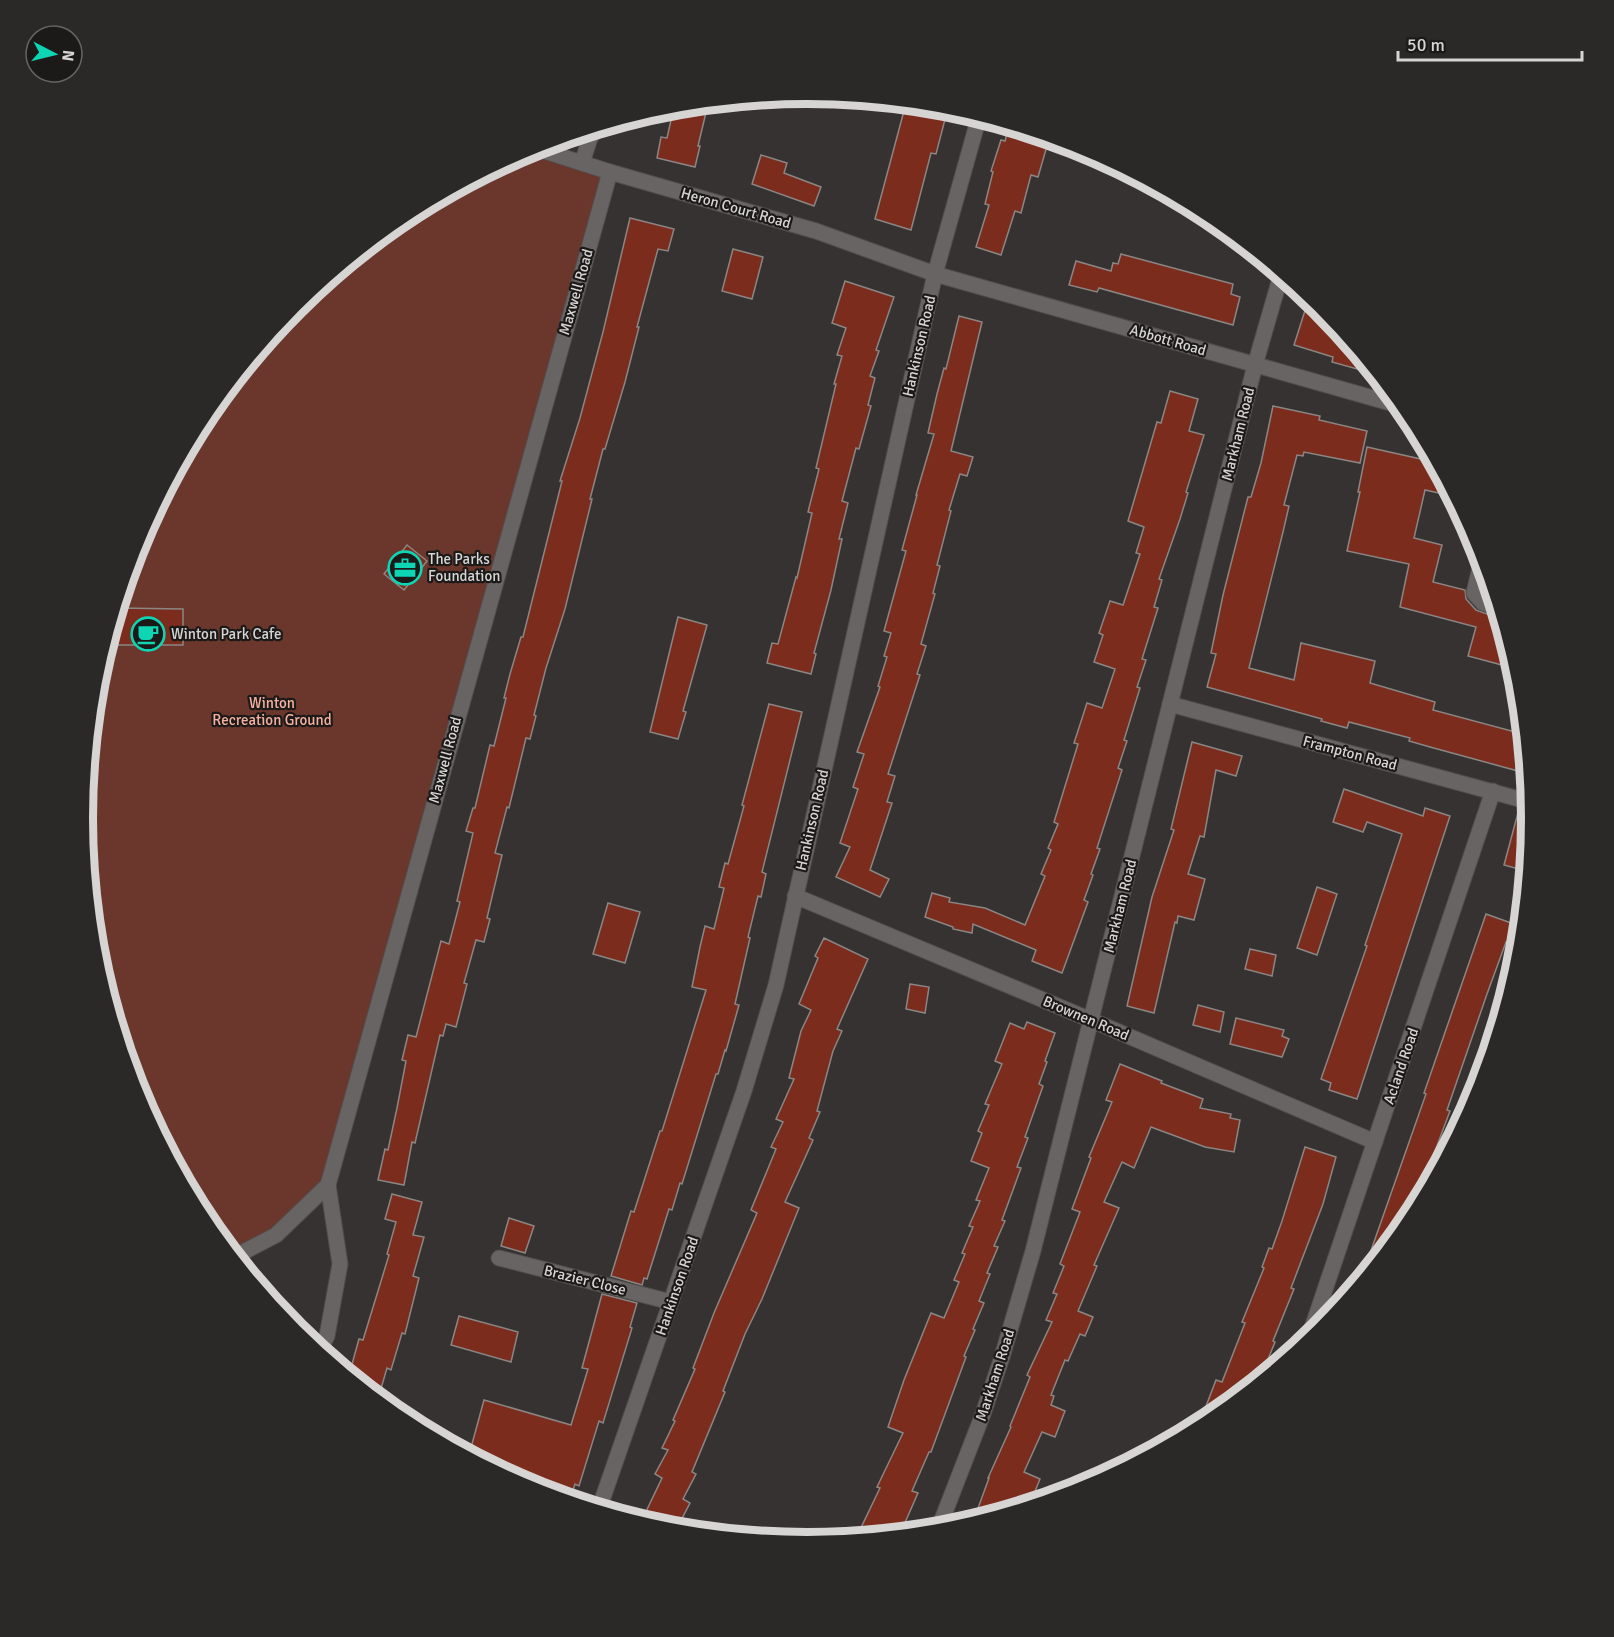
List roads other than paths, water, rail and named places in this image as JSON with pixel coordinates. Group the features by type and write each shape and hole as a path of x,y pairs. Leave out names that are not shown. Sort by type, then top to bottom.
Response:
{"street":[{"name":"Hankinson Road","path":"601,1502 748,1080 776,985 935,274 977,125"},
{"path":"582,163 590,138"},
{"name":"Heron Court Road","path":"550,153 816,231 935,274"},
{"name":"Maxwell Road","path":"323,1343 327,1336 340,1264 328,1185 610,172"},
{"name":"Abbott Road","path":"935,274 1386,402"},
{"name":"Markham Road","path":"942,1520 1002,1357 1033,1251 1255,365 1279,283"},
{"path":"1478,576 1474,593 1488,605"},
{"name":"Frampton Road","path":"1170,704 1520,799"},
{"name":"Acland Road","path":"1315,1320 1493,792"},
{"name":"Brownen Road","path":"795,896 1375,1142"},
{"path":"241,1253 276,1235 328,1185"},
{"name":"Brazier Close","path":"498,1258 671,1302"}],"place":[{"name":"The Parks Foundation","path":"405,568"},
{"name":"Winton Park Cafe","path":"148,634"}],"park label":[{"name":"Winton Recreation Ground","path":"272,712"}]}
